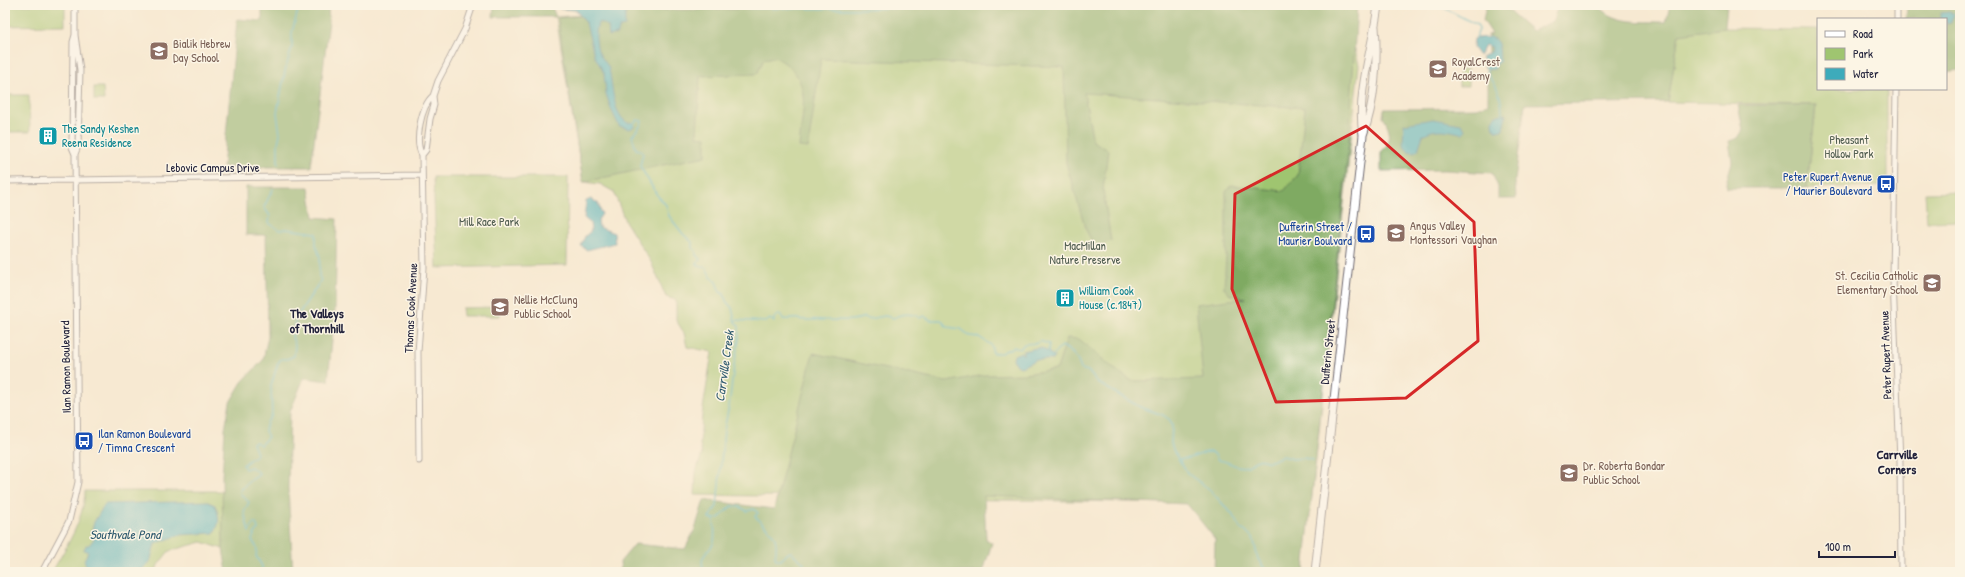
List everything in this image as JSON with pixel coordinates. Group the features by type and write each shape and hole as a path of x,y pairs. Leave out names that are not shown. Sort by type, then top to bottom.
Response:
{"main road":[{"name":"Dufferin Street","path":"1315,572 1363,135 1360,119 1369,48 1375,27 1378,5"}],"street":[{"name":"Ilan Ramon Boulevard","path":"42,572 69,521 78,482 75,154 72,147 73,42 75,35 76,5"},
{"name":"Thomas Cook Avenue","path":"422,156 426,150 429,124 434,105 433,96 438,81 464,29 473,5"},
{"path":"1897,5 1897,18"},
{"name":"Peter Rupert Avenue","path":"1896,90 1893,272 1900,462 1901,572"},
{"name":"Thomas Cook Avenue","path":"419,461 418,352 424,268 422,156 419,150 421,118 426,101 433,96"},
{"name":"Lebovic Campus Drive","path":"5,181 422,175"}],"highlighted area":[{"path":"1366,126 1474,222 1478,341 1406,398 1276,402 1232,289 1235,194"}],"green space":[{"path":"5,5 65,5 65,25 5,26"},
{"path":"262,5 328,5 329,22 311,167 223,167 237,19 262,21"},
{"path":"494,5 551,5 556,17 493,17"},
{"path":"833,5 1357,5 1349,140 1304,572 1214,572 1215,539 1187,504 984,496 986,539 992,543 983,572 621,572 620,562 635,544 685,549 695,529 704,500 774,509 813,353 946,382 984,375 1024,374 1057,369 1067,338 1079,339 1113,368 1132,381 1203,379 1196,304 1246,298 1230,295 1224,288 1226,257 1226,192 1231,185 1284,191 1298,175 1305,108 1084,93 1093,141 1108,150 1103,190 1111,241 1095,247 1086,230 1066,163 1064,67 821,59 808,148 799,147 803,107 801,85 796,75 788,65 775,57 764,59 757,74 700,76 697,136 706,137 706,156 583,182 558,18 646,10 743,9"},
{"name":"MacMillan Nature Preserve","path":"834,5 1187,5 1351,33 1359,65 1311,505 695,495 696,472 702,454 700,445 702,415 712,352 687,347 684,333 676,320 676,300 666,297 651,262 625,221 614,192 600,184 583,182 556,17 646,10 746,9"},
{"path":"1558,5 1596,5 1612,16 1620,19 1629,21 1666,22 1670,5 1727,5 1725,28 1679,34 1668,102 1525,104 1515,181 1516,199 1498,199 1498,187 1492,173 1445,170 1381,171 1381,152 1388,144 1390,135 1388,126 1383,117 1384,109 1476,108 1488,104 1488,35 1492,34 1483,20 1486,6 1505,7 1532,31 1553,21"},
{"path":"1907,5 1960,5 1960,70 1947,72 1947,18 1906,18"},
{"name":"Pheasant Hollow Park","path":"1725,28 1817,29 1817,90 1887,90 1887,186 1807,188 1816,105 1668,102 1679,33"},
{"path":"1468,69 1468,86 1459,86 1459,70"},
{"path":"94,87 103,87 104,100 94,100"},
{"path":"5,95 29,95 30,132 5,132"},
{"path":"1738,105 1816,105 1807,188 1727,188 1726,183 1732,162 1729,141 1738,138 1743,130"},
{"name":"Mill Race Park","path":"433,177 568,177 567,265 437,268"},
{"path":"246,187 309,187 314,217 337,219 335,310 328,381 304,378 290,412 288,488 293,572 227,572 223,549 222,476 225,429 230,402 242,382 263,360 268,336 266,235 246,235"},
{"path":"1960,192 1960,221 1927,222 1925,193"},
{"path":"498,307 500,309 500,316 463,316 462,308"},
{"path":"85,491 223,491 223,549 202,542 169,551 158,565 156,572 52,572 78,523 84,502"}],"water":[{"path":"558,5 631,5 625,15 625,26 620,27 617,34 609,36 608,26 599,22 596,29 596,38 599,53 609,69 614,99 619,113 623,119 628,123 632,122 635,126 630,129 619,126 606,94 604,73 594,55 586,23 576,10 560,9"},
{"path":"1950,12 1954,14 1951,23 1947,24 1947,18 1940,18 1940,13"},
{"path":"1491,37 1498,44 1500,61 1495,65 1495,69 1486,69 1481,57 1490,52 1492,47 1485,45 1479,56 1473,48 1474,39"},
{"path":"1505,114 1506,116 1503,130 1496,131 1493,121 1496,115"},
{"path":"1433,119 1461,124 1465,129 1463,134 1448,130 1427,132 1423,135 1418,150 1414,152 1408,151 1403,144 1404,124"},
{"path":"591,199 598,203 602,214 598,220 599,227 614,233 615,243 587,250 581,246 585,236 591,231 590,223 584,218 586,201"},
{"path":"1042,348 1055,357 1053,360 1035,360 1021,367 1016,365 1013,359 1014,355 1021,352 1023,355 1023,351"},
{"name":"Southvale Pond","path":"206,501 215,505 218,512 218,526 214,533 179,535 155,544 150,562 142,570 93,571 86,566 84,560 88,552 84,550 86,545 89,545 94,539 91,534 94,522 105,504"}],"waterway":[{"path":"278,164 278,143 280,134 277,113 285,71 292,47 292,32 298,5"},
{"path":"749,8 863,9 956,5"},
{"path":"1438,5 1477,25 1479,29 1476,38"},
{"path":"1954,14 1960,10"},
{"path":"1487,70 1490,79 1495,84 1499,92 1502,114"},
{"name":"Carrville Creek","path":"633,124 637,120 642,121 641,125 632,136 636,149 643,153 640,166 657,195 666,205 669,216 683,234 692,242 692,248 696,251 696,255 700,259 697,264 706,268 716,282 720,292 724,294 726,301 732,308 735,322 739,326 739,340 724,430 717,506 709,518 717,519 732,506 740,507 747,511 754,509 758,513 755,516 775,537 775,557 777,560 781,560 791,552 804,563 801,572"},
{"path":"249,532 244,512 249,502 241,495 240,491 259,473 251,467 245,469 243,465 257,454 253,443 256,442 260,445 268,437 265,431 267,422 272,415 271,386 278,363 281,359 287,359 294,356 295,345 292,337 296,318 321,280 319,276 320,257 316,245 316,233 286,229 279,230 269,223 270,216 264,207 273,189"},
{"path":"734,320 766,322 770,319 774,322 774,318 780,314 783,319 805,320 855,320 865,317 868,319 885,316 894,318 904,314 911,314 920,318 924,316 930,320 941,320 947,327 961,329 970,336 979,337 991,345 993,353 1001,353 1013,347 1020,349 1024,344 1038,343 1039,341 1049,344 1048,352"},
{"path":"1054,354 1062,346 1074,356 1081,369 1088,371 1098,383 1140,407 1163,415 1170,420 1172,426 1171,443 1174,452 1188,474 1209,489 1232,514 1240,528 1253,537 1258,559 1267,572"},
{"path":"1178,459 1188,459 1202,453 1210,452 1215,454 1218,460 1243,467 1248,466 1260,459 1268,462 1283,456 1293,459 1304,458 1312,460"},
{"path":"704,572 702,562 703,558 714,541 714,519"},
{"path":"249,532 254,523 256,523 258,529 252,540 257,548 256,556 262,566 262,572"}],"place":[{"name":"Bialik Hebrew Day School","path":"159,51"},
{"name":"RoyalCrest Academy","path":"1438,69"},
{"name":"The Sandy Keshen Reena Residence","path":"48,136"},
{"name":"Peter Rupert Avenue / Maurier Boulevard","path":"1886,184"},
{"name":"Angus Valley Montessori Vaughan","path":"1396,233"},
{"name":"Dufferin Street / Maurier Boulvard","path":"1366,234"},
{"name":"St. Cecilia Catholic Elementary School","path":"1932,283"},
{"name":"William Cook House (c.1847)","path":"1065,298"},
{"name":"Nellie McClung Public School","path":"500,307"},
{"name":"Ilan Ramon Boulevard / Timna Crescent","path":"84,441"},
{"name":"Dr. Roberta Bondar Public School","path":"1569,473"}],"district":[{"name":"The Valleys of Thornhill","path":"317,320"},
{"name":"Carrville Corners","path":"1897,462"}]}
